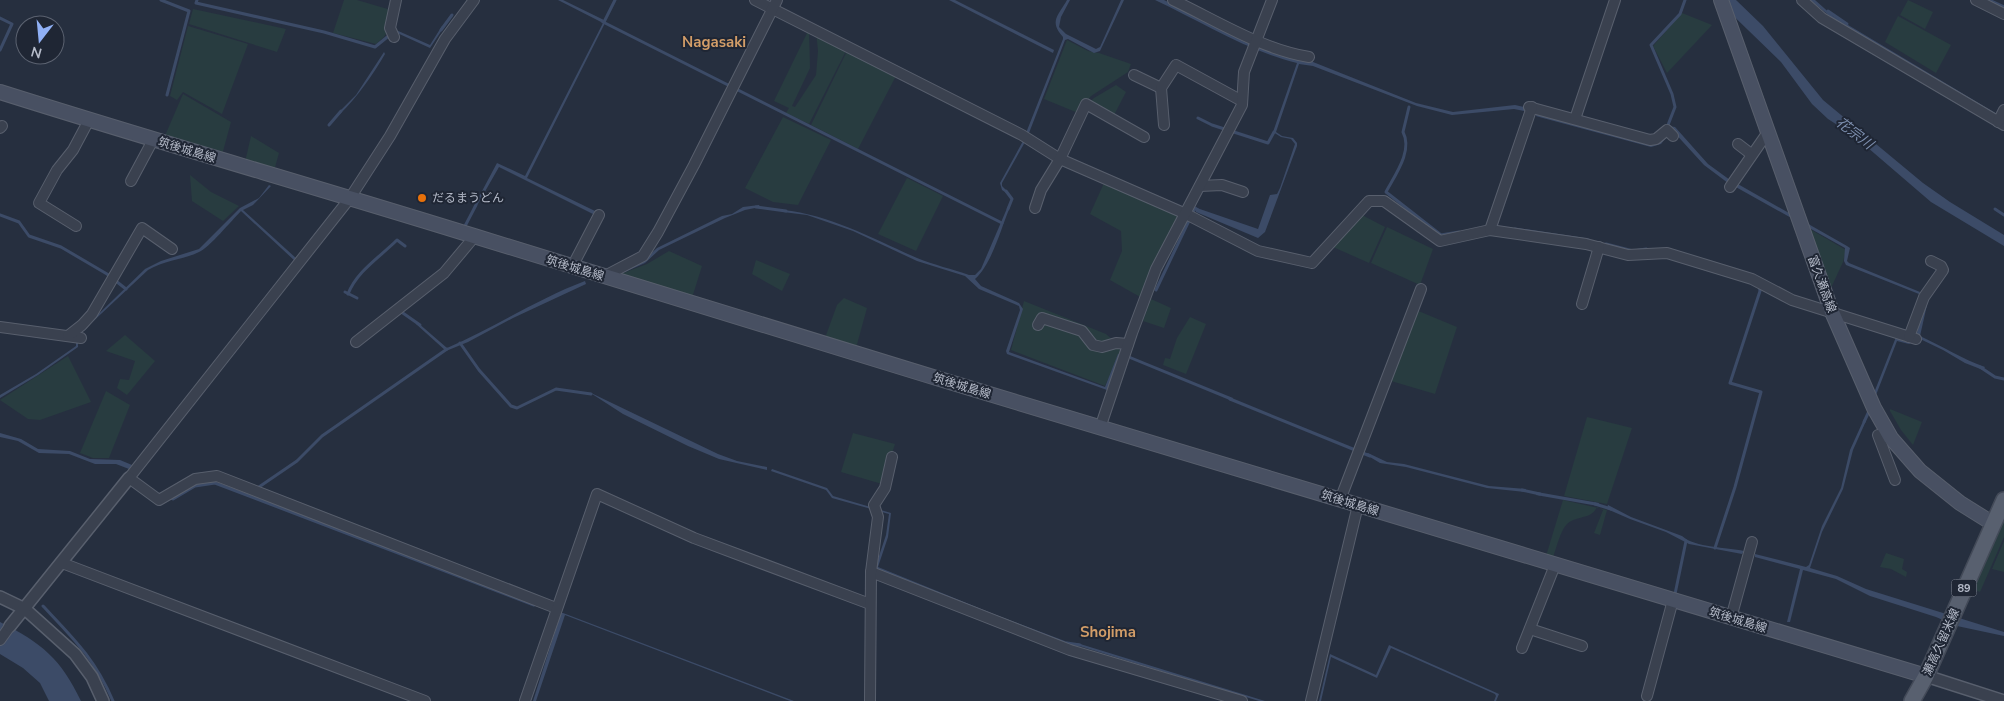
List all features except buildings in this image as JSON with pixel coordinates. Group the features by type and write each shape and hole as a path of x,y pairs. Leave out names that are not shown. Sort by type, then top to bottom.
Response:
{"main road":[{"name":"富久瀬高線","path":"1722,5 1832,312 1874,408 1891,438 1920,471 1960,503 1992,523"},
{"name":"筑後城島線","path":"0,92 1100,428 1926,676"},
{"name":"瀬高久留米線","path":"1912,701 1926,676 1992,523 2004,500"}],"street":[{"path":"394,37 390,28 396,0"},
{"path":"0,640 350,198 390,136 445,38 474,0"},
{"path":"755,0 775,4 1022,135 1060,159 1186,214 1258,251 1312,263 1369,202 1384,201 1440,241 1490,230 1599,247 1628,255 1667,253 1752,279 1792,300 1913,338 1924,297 1943,270 1941,266 1931,261"},
{"path":"1173,0 1256,41 1291,54 1309,57"},
{"path":"1100,428 1156,269 1242,105 1244,72 1272,0"},
{"path":"1575,119 1615,0"},
{"path":"1802,0 1822,18 2001,124 2004,110"},
{"path":"1976,0 2004,14"},
{"path":"603,277 644,256 689,174 775,4"},
{"path":"1164,125 1161,88 1176,65 1242,101"},
{"path":"1134,75 1161,88"},
{"path":"1035,208 1041,190 1060,159 1086,104 1144,137"},
{"path":"1490,230 1530,107 1650,140 1656,139 1667,130 1674,136"},
{"path":"76,226 39,203 57,170 73,150 89,120"},
{"path":"1730,187 1768,132"},
{"path":"130,181 153,140"},
{"path":"1738,144 1751,154"},
{"path":"1200,186 1222,185 1243,192"},
{"path":"572,267 598,215"},
{"path":"68,336 92,314 142,228 172,249"},
{"path":"356,342 444,273 475,236"},
{"path":"1582,304 1599,247"},
{"path":"1340,500 1421,289"},
{"path":"1038,325 1042,318 1082,331 1094,344 1102,347 1116,342 1128,344"},
{"path":"0,327 81,338"},
{"path":"1878,435 1895,480"},
{"path":"870,701 870,572 878,517 874,505 885,488 892,457"},
{"path":"129,478 159,500 195,479 217,476 556,608"},
{"path":"526,701 596,494 694,538 870,604"},
{"path":"1311,701 1358,505"},
{"path":"1730,618 1752,542"},
{"path":"62,563 425,701"},
{"path":"1522,648 1555,565"},
{"path":"870,572 1070,650 1242,701"},
{"path":"0,597 25,609 75,654 92,678 103,701"},
{"path":"1647,696 1673,600"},
{"path":"1530,629 1582,646"},
{"path":"1926,676 2004,701"}],"green space":[{"path":"344,0 357,0 391,10 387,32 384,37 376,44 333,33"},
{"path":"1908,0 1933,12 1925,29 1900,15"},
{"path":"193,9 286,29 277,52 189,24"},
{"path":"1682,13 1712,25 1667,73 1653,46"},
{"path":"1898,16 1951,45 1936,73 1885,42"},
{"path":"188,26 248,44 222,114 183,92 177,100 170,96"},
{"path":"809,29 810,68 792,106 795,107 816,75 818,51 816,32 847,49 809,124 786,113 789,108 774,101"},
{"path":"1067,40 1088,51 1131,64 1128,72 1091,96 1078,113 1044,99"},
{"path":"848,49 897,74 858,149 811,125"},
{"path":"1116,85 1126,92 1113,117 1089,103 1094,98"},
{"path":"183,94 231,122 222,155 164,138"},
{"path":"783,117 831,140 798,205 773,202 745,188"},
{"path":"251,136 279,153 274,171 245,162"},
{"path":"190,175 211,192 239,206 223,221 192,201"},
{"path":"907,178 943,196 916,251 878,234"},
{"path":"1104,183 1180,217 1142,298 1110,280 1122,251 1121,231 1090,214"},
{"path":"1362,215 1385,227 1369,263 1333,247"},
{"path":"1387,227 1433,249 1420,285 1371,263"},
{"path":"1808,228 1846,250 1843,262 1831,288"},
{"path":"669,251 702,266 692,298 618,275 647,264"},
{"path":"756,260 790,274 782,291 752,274"},
{"path":"844,298 867,308 856,348 825,338 837,305"},
{"path":"1151,299 1171,308 1164,328 1143,321"},
{"path":"1024,301 1106,334 1122,348 1105,386 1011,350"},
{"path":"1416,310 1457,327 1435,394 1391,381"},
{"path":"1190,317 1206,324 1186,374 1163,365 1165,358 1170,359 1177,338"},
{"path":"125,335 155,361 127,395 117,388 120,379 129,380 135,361 106,351"},
{"path":"68,356 91,402 40,420 28,419 0,400"},
{"path":"106,391 130,405 109,458 93,458 80,453"},
{"path":"1890,409 1922,422 1913,445 1901,430"},
{"path":"1587,417 1632,428 1607,504 1564,496"},
{"path":"853,433 895,444 882,484 841,472"},
{"path":"1563,500 1597,508 1588,516 1575,519 1567,524 1553,557 1546,556"},
{"path":"1600,508 1607,510 1600,535 1594,533 1603,510"},
{"path":"2004,522 2004,537 1980,592 1972,589"},
{"path":"2004,541 2004,572 1992,569"},
{"path":"1886,553 1904,559 1902,569 1907,572 1906,577 1891,569 1880,567"}],"water":[{"path":"558,0 563,0 606,21 527,178 595,211 593,214 499,167 475,209 473,208 497,163 525,176 603,23"},
{"path":"949,0 955,0 1054,50 1053,53"},
{"path":"1067,0 1070,0 1061,17 1059,27 1066,34 1096,49 1100,47 1121,0 1124,0 1100,51 1094,53 1068,39 1065,40 1029,133 1026,133 1063,39 1056,27 1056,18"},
{"path":"1155,0 1164,0 1251,43 1299,60 1308,60 1416,103 1453,112 1515,105 1524,107 1524,111 1514,109 1452,115 1417,106 1313,66 1299,64 1276,132 1282,136 1293,138 1297,146 1265,232 1258,238 1196,212 1194,207 1258,229 1270,195 1277,194 1280,188 1295,144 1291,139 1281,137 1273,132 1297,63 1242,44"},
{"name":"花宗川","path":"1717,0 1736,0 1763,26 1823,100 1923,183 2004,235 2004,246 1931,202 1853,135 1828,119 1812,104 1781,62"},
{"path":"1810,0 1815,0 1833,16 1997,114 1996,116 1831,17"},
{"path":"442,26 444,27 430,48 395,32 396,30 430,45"},
{"path":"384,52 385,54 364,85 347,107 340,114 338,113 356,95"},
{"path":"1537,112 1662,139 1669,126 1675,127 1708,164 1730,180 1728,183 1704,165 1672,130 1661,144 1651,147 1536,116"},
{"path":"1023,141 1025,142 1002,183 1008,194 1002,190 1000,183"},
{"path":"1736,183 1850,248 1847,261 1849,263 1920,292 1919,294 1846,265 1844,261 1845,248 1734,186"},
{"path":"269,185 271,186 253,205 243,210 297,259 295,261 241,211 203,249 193,255 161,264 148,270 79,333 145,269 161,261 199,249 240,208 259,198"},
{"path":"759,205 760,207 745,210 725,218 659,250 645,263 618,275 616,273 642,262 657,248 722,216 732,214 743,207"},
{"path":"1008,206 1010,207 996,245 975,279 981,286 1019,303 1023,309 1009,352 1105,387 1118,354 1120,354 1107,390 1007,354 1006,351 1020,310 1019,306 979,289 965,276 917,261 853,231 807,215 783,212 783,210 801,213 835,222 923,260 969,275 975,275 981,269"},
{"path":"585,281 586,284 446,351 416,324 417,322 447,348 550,296"},
{"path":"1929,296 1920,336 1985,367 1983,370 1965,363 1916,337 1925,298"},
{"path":"1896,337 1909,340 1911,343 1897,341 1876,395 1870,403"},
{"path":"76,340 78,341 78,347 38,375 0,398 0,395 36,374 76,346"},
{"path":"1130,356 1233,398 1232,401 1130,359"},
{"path":"589,392 718,454 737,461 767,467 767,470 719,459 688,446 623,414"},
{"path":"1864,419 1866,421 1853,450 1843,489 1822,532 1810,568 1837,576 1866,589 2004,632 2004,636 1957,626 1936,617 1870,596 1836,579 1803,570 1790,622 1787,622 1800,569 1755,557 1755,554 1806,567 1809,565 1822,526 1841,488 1850,450"},
{"path":"0,433 21,439 38,449 70,451 90,459 120,460 132,465 129,469 116,464 95,464 69,454 39,453 18,441 0,437"},
{"path":"1368,453 1387,462 1404,464 1489,486 1526,489 1525,492 1487,488 1406,467 1380,463 1365,454"},
{"path":"772,469 827,488 833,496 891,513 888,537 878,567 1070,643 1070,645 875,568 886,535 889,514 832,498 826,490 771,471"},
{"path":"1537,492 1599,503 1598,506 1536,495"},
{"path":"1608,505 1631,517 1682,536 1695,543 1744,551 1742,554 1689,544 1666,532 1607,509"},
{"path":"561,613 794,701 565,615 536,701 533,701"},
{"path":"0,622 28,637 49,654 66,674 81,701 49,701 40,683 23,668 0,654"},
{"path":"1077,643 1265,701 1259,701 1076,645"},
{"path":"1389,645 1499,694 1496,701 1494,701 1495,694 1391,648 1377,678 1331,657 1321,701 1319,701 1330,654 1376,675"}],"waterway":[{"path":"161,0 189,11 167,95"},
{"path":"197,0 196,3 324,32 375,47 391,34"},
{"path":"604,22 615,0"},
{"path":"1670,127 1668,125 1675,107 1672,94 1651,45 1680,14 1685,0"},
{"path":"1989,0 2004,7"},
{"path":"1828,11 1847,24"},
{"path":"441,30 452,15"},
{"path":"0,18 12,24 0,50"},
{"path":"603,22 1002,223"},
{"path":"1409,107 1403,132 1406,139 1406,147 1402,163 1386,192 1441,235 1459,232"},
{"path":"329,125 341,111"},
{"path":"1198,118 1212,125 1268,143 1274,132"},
{"path":"1006,191 1012,199 1008,209"},
{"path":"464,228 476,205"},
{"path":"756,207 786,211"},
{"path":"1156,290 1195,208 1198,210"},
{"path":"1995,209 2004,215"},
{"path":"0,215 19,222 29,236 61,247 107,274 126,289"},
{"path":"1515,229 1588,240"},
{"path":"348,294 363,271 397,240 405,246"},
{"path":"1606,244 1633,251 1646,249 1651,251"},
{"path":"1715,548 1735,487 1761,392 1730,383 1760,291 1759,286"},
{"path":"345,292 357,298"},
{"path":"400,311 420,325"},
{"path":"460,343 479,370 511,406 517,408 556,389 591,394"},
{"path":"256,489 297,461 322,436 447,349"},
{"path":"1980,367 1995,377 2004,379"},
{"path":"1230,399 1370,456"},
{"path":"1864,422 1870,409"},
{"path":"169,497 173,499 195,486 215,483 534,605"},
{"path":"1522,490 1540,494"},
{"path":"1595,504 1611,509"},
{"path":"1675,594 1686,541"},
{"path":"43,606 74,639 91,661 113,701"},
{"path":"1067,643 1080,645"}],"place":[{"name":"だるまうどん","path":"422,198"}],"district":[{"name":"Nagasaki","path":"714,42"},
{"name":"Shojima","path":"1108,632"}]}
